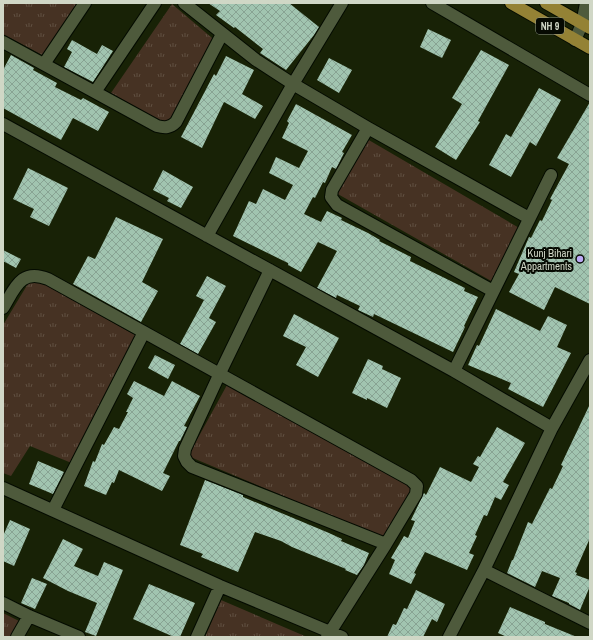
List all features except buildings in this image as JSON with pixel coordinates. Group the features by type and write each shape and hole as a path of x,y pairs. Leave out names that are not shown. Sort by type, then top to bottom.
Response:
{"highway":[{"name":"NH 9","path":"511,3 590,48"},
{"path":"546,3 586,26"}],"street":[{"path":"44,64 85,3"},
{"path":"95,92 155,3"},
{"path":"184,3 256,60 294,84 368,128 529,218"},
{"path":"207,236 342,3"},
{"path":"432,3 590,95"},
{"path":"575,40 586,26 586,3"},
{"path":"4,44 44,64 157,126 165,128 172,126 176,122 222,34"},
{"path":"3,124 454,371 552,428"},
{"path":"368,128 332,190 331,197 337,205 493,291"},
{"path":"454,371 551,175"},
{"path":"270,270 220,373 185,449 184,456 192,467 386,544"},
{"path":"3,308 18,283 31,275 40,276 220,373 412,480 417,486 416,494 386,544 328,634"},
{"path":"53,510 144,332"},
{"path":"449,637 484,570 552,428 590,360"},
{"path":"3,488 328,634 342,637"},
{"path":"484,570 590,623"},
{"path":"197,637 220,586"},
{"path":"3,603 29,616 79,637"},
{"path":"17,637 29,616"}],"green space":[{"path":"3,3 86,3 46,57 3,34"},
{"path":"172,4 218,43 169,126 111,93"},
{"path":"367,139 521,229 493,282 336,193"},
{"path":"32,277 142,339 74,464 30,446 11,476 3,473 3,325"},
{"path":"227,385 414,489 388,540 188,456"},
{"path":"221,600 307,637 205,637"},
{"path":"3,613 25,624 17,637 3,637"}],"place":[{"name":"Kunj Bihari Appartments","path":"580,259"}]}
